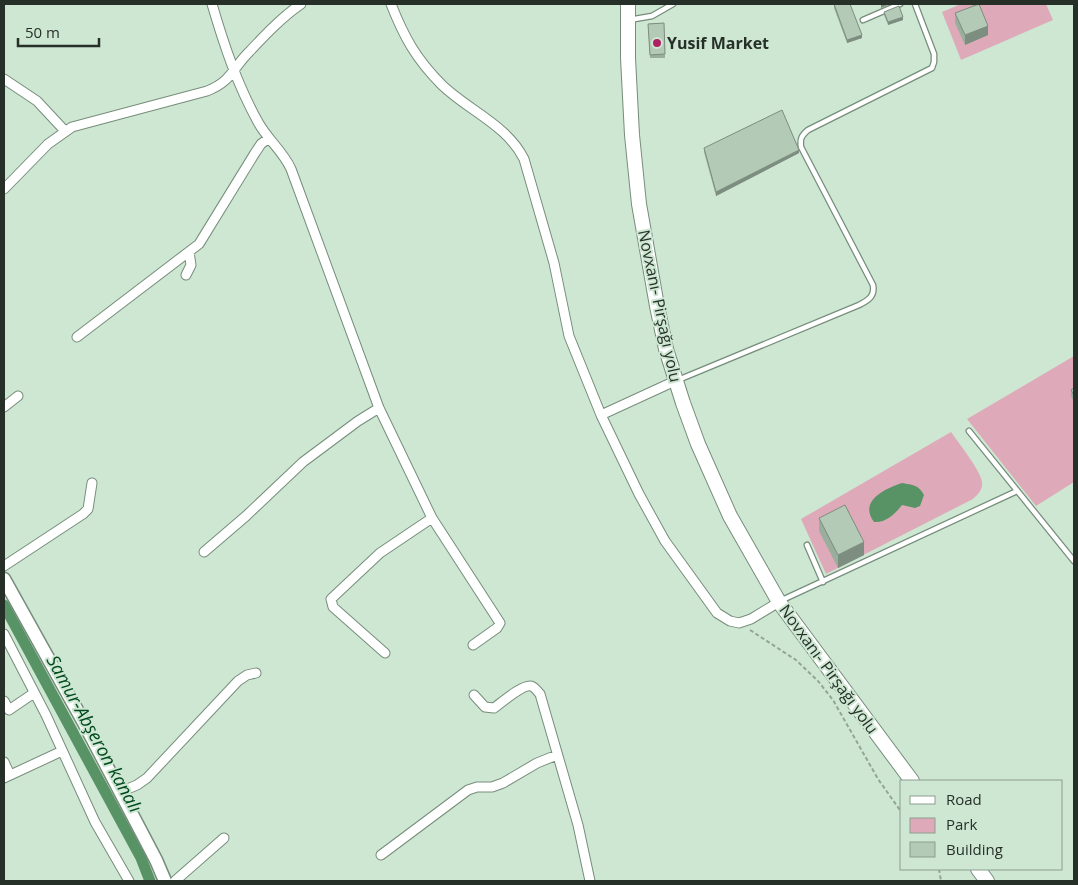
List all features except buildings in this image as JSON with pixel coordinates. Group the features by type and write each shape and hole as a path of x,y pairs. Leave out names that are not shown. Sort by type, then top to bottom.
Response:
{"main road":[{"name":"Novxanı- Pirşağı yolu","path":"628,4 628,58 637,186 657,306 675,381 698,444 730,516 779,602 911,780"},
{"path":"979,870 987,881"}],"street":[{"path":"212,4 234,72 258,123 286,158 292,169 380,408 432,518 500,623 498,628 472,645"},
{"path":"4,189 48,144 65,131 82,124 207,91 224,83 250,51 280,21 301,4"},
{"path":"391,4 403,35 443,86 507,134 518,147 524,160 554,263 569,336 601,415 639,494 665,541 717,612 730,621 739,623 751,619 779,602"},
{"path":"4,79 37,101 65,131"},
{"path":"77,337 199,244 255,153 261,144 269,138"},
{"path":"186,275 191,265 189,252"},
{"path":"601,415 675,381"},
{"path":"4,407 18,396"},
{"path":"204,552 246,516 303,462 358,421 380,408"},
{"path":"4,566 83,514 88,509 92,483"},
{"path":"385,653 333,607 332,599 380,553 432,518"},
{"path":"4,579 83,721 156,860 165,881"},
{"path":"4,634 62,751 94,822 129,881"},
{"path":"120,792 137,785 147,778 238,681 247,675 256,673"},
{"path":"474,695 485,707 494,708 521,688 529,685 534,687 540,694 578,825 590,881"},
{"path":"4,701 6,713 34,693"},
{"path":"4,762 7,776 62,751"},
{"path":"381,855 468,790 477,787 492,787 503,783 532,766 557,755"},
{"path":"175,881 224,838"}],"lane":[{"path":"628,20 644,19 673,4"},
{"path":"863,20 900,4"},
{"path":"675,381 860,305 871,297 874,291 873,285 801,147 800,140 802,135 808,130 932,68 934,54 915,4"},
{"path":"969,431 1074,561"},
{"path":"779,602 1017,491"},
{"path":"807,545 823,582"}],"path":[{"path":"739,623 796,660 818,681 833,700 878,779 900,810"}],"green space":[{"path":"961,4 1046,4 1053,20 961,60 942,12"},
{"path":"1074,356 1074,482 1036,506 967,419"},
{"path":"951,432 981,477 982,485 978,494 973,499 826,574 801,519"}],"shaded area":[{"path":"902,483 920,489 924,495 920,506 915,508 902,505 893,515 874,522 869,508 876,496"}],"waterway":[{"name":"Samur-Abşeron kanalı","path":"4,605 141,858 150,881"}],"place":[{"name":"Yusif Market","path":"657,43"}]}
